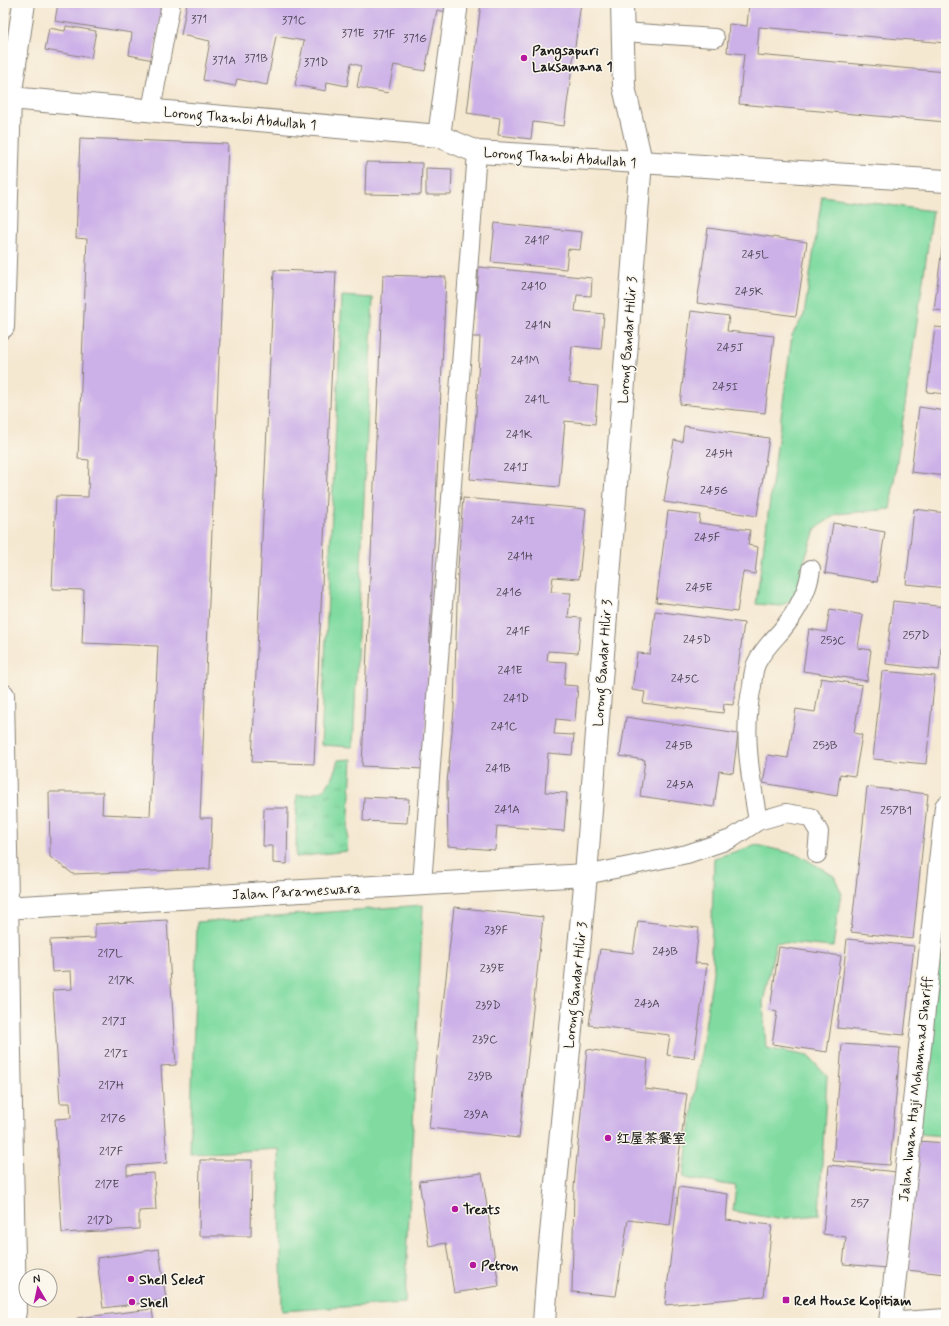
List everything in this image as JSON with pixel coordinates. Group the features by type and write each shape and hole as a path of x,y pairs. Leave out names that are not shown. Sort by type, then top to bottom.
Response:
{"street":[{"path":"3,327 10,98 24,3"},
{"path":"439,136 457,3"},
{"name":"Lorong Bandar Hilir 3","path":"544,1323 586,874 641,162 624,87 622,3"},
{"name":"Lorong Thambi Abdullah 1","path":"10,98 439,136 477,152 946,181"},
{"path":"3,695 5,908 16,1319"},
{"name":"Jalan Imam Haji Mohammad Shariff","path":"890,1323 946,807"},
{"name":"Jalan Parameswara","path":"5,908 586,874"},
{"path":"901,1323 946,1320"}],"lane":[{"path":"151,110 171,3"},
{"path":"622,32 715,38"},
{"path":"422,884 477,152"},
{"path":"758,821 748,763 746,735 748,704 756,663 766,646 781,631 800,605 809,585 811,569"},
{"path":"586,874 687,854 731,839 758,821 786,813 810,817 819,832 817,854"}],"green space":[{"path":"822,196 933,211 890,509 837,514 816,528 805,558 798,593 782,606 756,604 792,335 804,315"},
{"path":"342,296 373,298 353,747 321,745"},
{"path":"352,759 347,851 296,857 297,795 321,791 329,783 338,760"},
{"path":"757,845 799,855 834,876 841,892 833,947 776,942 763,1002 766,1048 808,1056 827,1076 819,1215 777,1219 733,1211 736,1186 683,1178 714,965 711,951 714,858"},
{"path":"946,863 946,1136 917,1134"},
{"path":"423,905 405,1303 282,1311 279,1149 190,1154 197,922"}],"building":[{"path":"58,3 163,3 153,60 129,55 132,33 55,21"},
{"path":"187,3 448,3 447,12 437,10 425,71 394,65 388,93 357,87 361,66 351,63 347,86 327,82 326,91 295,85 304,41 276,36 267,85 237,79 235,86 203,80 210,41 181,35"},
{"name":"Pangsapuri Laksamana 1","path":"481,3 581,3 564,126 533,122 531,139 498,135 500,118 467,113"},
{"path":"749,3 946,3 946,43 759,27 757,55 946,72 946,122 739,104 744,54 727,52 729,24 747,26"},
{"path":"66,26 96,31 91,58 45,50 49,28 65,31"},
{"path":"80,138 228,144 200,818 212,818 210,869 73,874 50,857 49,792 103,792 102,814 150,816 158,646 82,643 84,590 52,589 56,496 88,497 89,460 78,459 87,239 76,238"},
{"path":"366,162 422,163 421,195 365,194"},
{"path":"426,168 452,169 451,195 426,195"},
{"path":"495,223 582,232 580,250 568,249 566,269 491,262"},
{"path":"946,224 946,311 934,310"},
{"path":"708,228 807,242 796,316 697,303"},
{"path":"479,267 592,278 591,296 577,295 575,311 604,314 601,349 572,346 569,383 598,386 595,424 565,421 559,487 470,479 476,413 480,337 472,337"},
{"path":"274,270 336,272 314,764 252,762"},
{"path":"383,275 446,277 424,769 362,766"},
{"path":"691,311 729,316 727,331 774,336 765,413 680,404"},
{"path":"935,327 946,328 946,394 927,392"},
{"path":"919,407 946,411 946,476 911,472"},
{"path":"684,426 769,438 757,516 664,502 674,440 682,442"},
{"path":"463,498 586,509 579,579 553,577 551,592 571,593 568,617 581,618 578,653 548,651 547,661 566,662 564,685 578,686 575,721 556,719 554,734 574,735 572,755 548,753 545,792 567,793 564,831 497,826 495,850 448,846 447,783 454,710 458,567"},
{"path":"914,509 946,513 946,588 906,584"},
{"path":"668,511 700,515 699,523 750,530 748,545 758,547 755,574 743,572 737,612 656,602"},
{"path":"833,523 885,532 877,582 825,573"},
{"path":"893,601 945,607 939,670 886,664"},
{"path":"830,609 863,615 858,648 871,650 867,681 803,671 809,629 826,632"},
{"path":"655,611 744,623 733,705 724,704 723,713 643,703 645,692 632,690 637,653 650,654"},
{"path":"882,671 935,676 926,764 873,759"},
{"path":"821,678 862,685 854,733 862,735 855,776 840,774 837,796 763,783 768,755 788,758 796,709 815,712"},
{"path":"626,717 738,734 733,773 719,771 714,807 640,796 645,760 620,756"},
{"path":"867,787 928,794 913,939 851,932"},
{"path":"364,797 409,799 407,823 363,821"},
{"path":"264,808 288,808 287,864 273,863 273,846 263,846"},
{"path":"454,907 543,917 519,1138 429,1128"},
{"path":"167,920 176,1065 161,1066 167,1163 127,1166 127,1175 154,1173 156,1210 139,1211 139,1229 62,1233 55,1119 71,1118 70,1103 60,1103 53,990 72,989 71,971 52,972 50,940 95,938 95,924"},
{"path":"638,921 699,928 695,963 707,964 694,1058 667,1055 670,1035 589,1025 600,949 633,953"},
{"path":"847,939 914,946 904,1035 837,1028"},
{"path":"779,947 841,956 827,1052 772,1044 777,1012 770,1010"},
{"path":"842,1044 900,1048 890,1165 833,1161"},
{"name":"红屋茶餐室","path":"587,1049 648,1059 645,1089 687,1094 670,1225 628,1220 616,1296 572,1292 574,1187"},
{"path":"918,1141 946,1143 946,1274 906,1270"},
{"path":"200,1160 252,1160 251,1236 199,1236"},
{"path":"829,1165 897,1172 887,1268 843,1264 846,1237 823,1234"},
{"name":"Treats","path":"482,1173 499,1286 454,1293 446,1243 429,1246 419,1181"},
{"path":"679,1187 728,1194 726,1220 772,1225 764,1296 665,1305"},
{"name":"Shell Select","path":"159,1249 166,1300 103,1308 97,1258"},
{"path":"152,1309 154,1323 78,1323 77,1318"}],"place":[{"name":"Pangsapuri Laksamana 1","path":"524,58"},
{"name":"红屋茶餐室","path":"608,1138"},
{"name":"Treats","path":"455,1209"},
{"name":"Petron","path":"473,1265"},
{"name":"Shell Select","path":"131,1279"},
{"name":"Red House Kopitiam","path":"786,1300"},
{"name":"Shell","path":"132,1302"}]}
